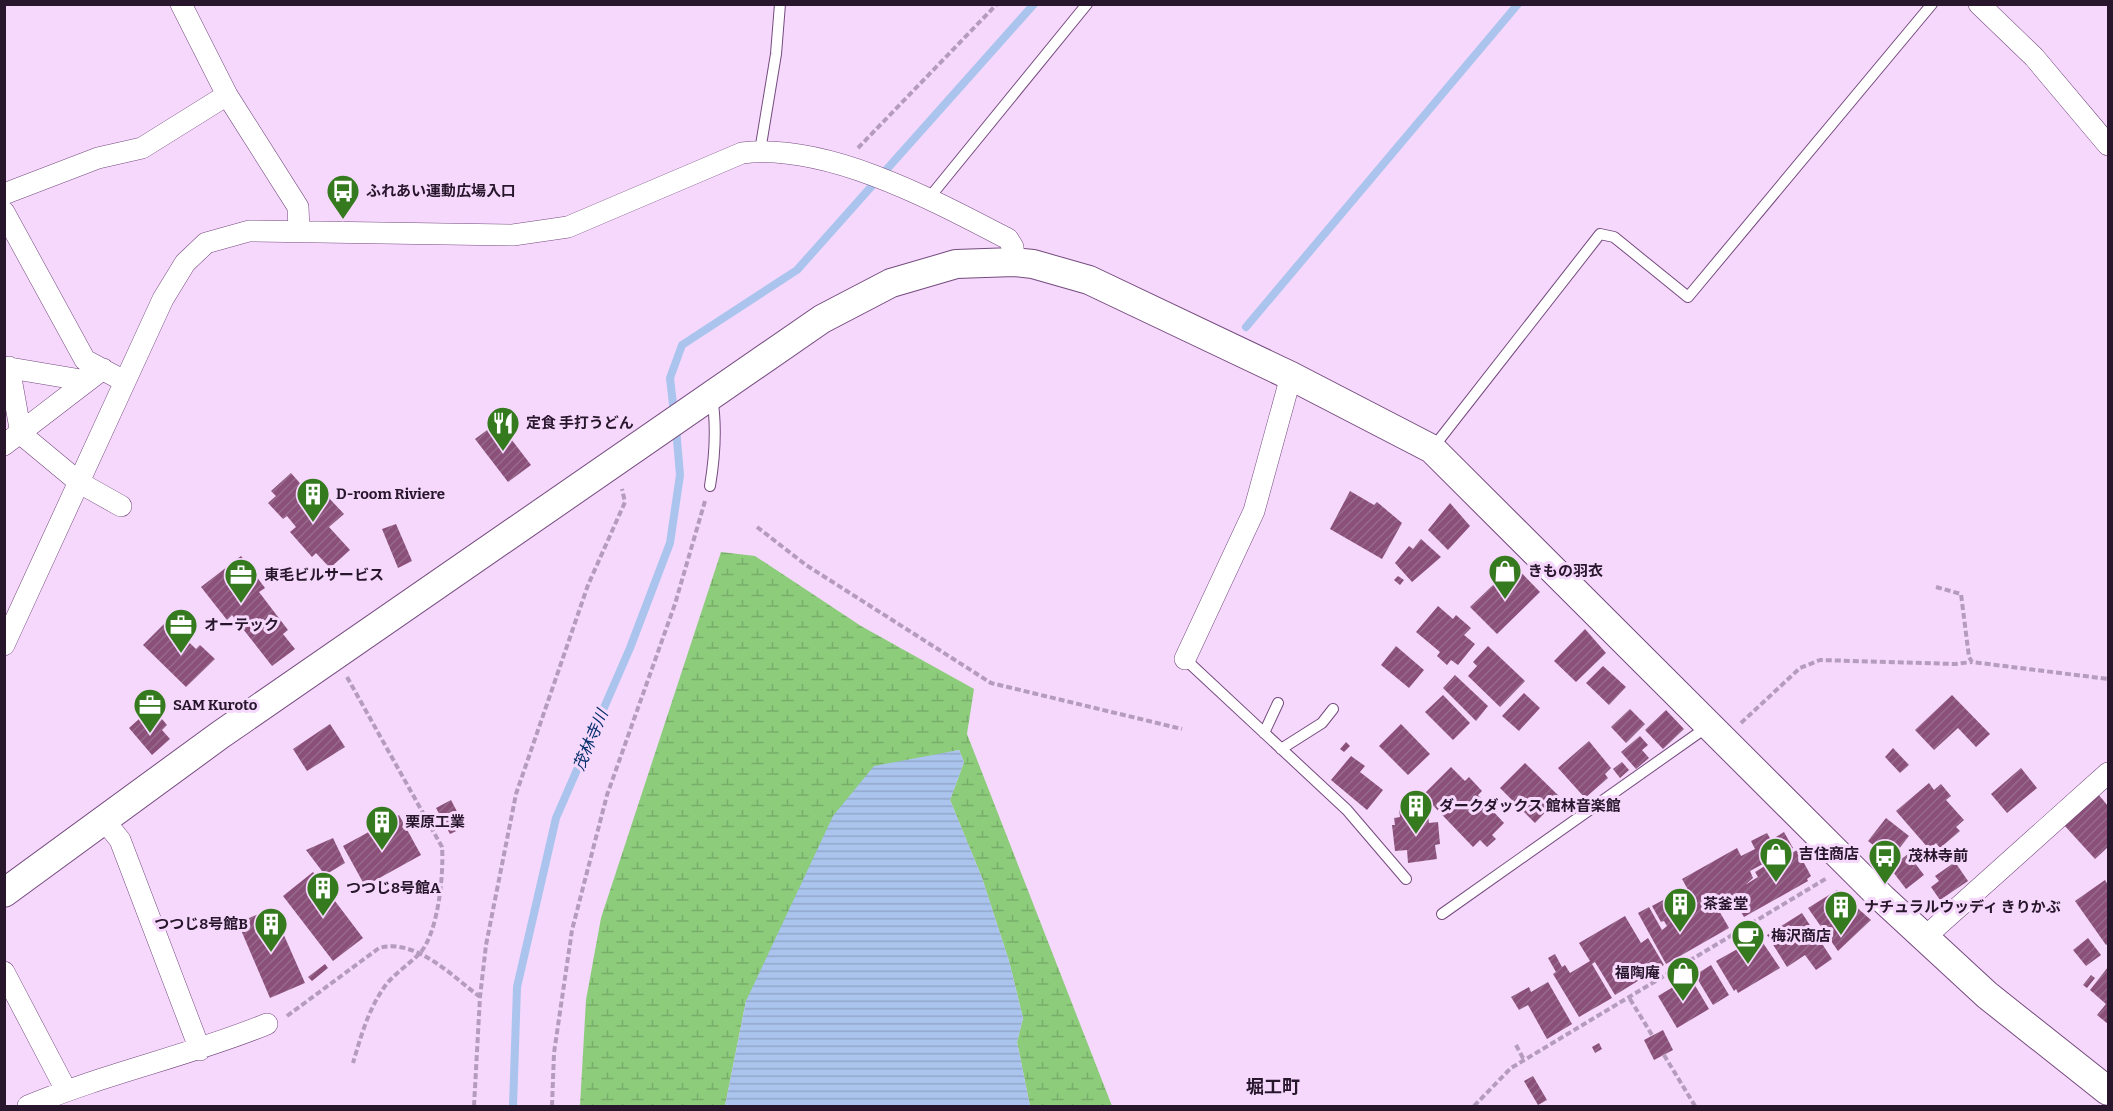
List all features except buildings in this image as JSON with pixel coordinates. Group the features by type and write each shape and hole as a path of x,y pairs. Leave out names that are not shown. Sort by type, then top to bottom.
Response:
{"street":[{"path":"181,4 227,95 298,207 299,230"},
{"path":"1979,4 2034,57 2109,145"},
{"path":"4,194 98,158 142,148 227,95"},
{"path":"4,645 163,299 185,263 206,243 249,231 299,230 513,236 543,233 568,227 742,153 760,151 785,152 847,168 923,196 1008,239 1013,248 1014,262"},
{"path":"4,212 95,375"},
{"path":"4,893 335,656 822,319 891,283 956,264 1014,262 1033,264 1089,280 1291,376 1432,449 1722,727 1924,938 1987,994 2109,1091"},
{"path":"13,439 7,367 95,375 124,381"},
{"path":"13,439 95,375"},
{"path":"1185,659 1254,511 1291,376"},
{"path":"13,439 80,483 121,506"},
{"path":"1924,938 2109,773"},
{"path":"104,820 120,840 200,1050"},
{"path":"4,972 66,1090"},
{"path":"28,1107 66,1090 200,1050 267,1024"}],"lane":[{"path":"760,151 776,54 780,4"},
{"path":"923,196 1087,4"},
{"path":"1432,449 1600,234 1614,237 1688,297 1932,4"},
{"path":"710,486 715,456 715,417 711,394"},
{"path":"1185,659 1347,810 1406,879"},
{"path":"1264,733 1278,703"},
{"path":"1281,748 1322,723 1333,709"},
{"path":"1442,914 1722,727"}],"path":[{"path":"847,168 997,4"},
{"path":"474,1107 480,997 486,945 516,794 588,585 625,502 621,480"},
{"path":"552,1107 554,1053 572,930 606,795 675,604 710,486"},
{"path":"757,527 806,565 991,683 1182,729"},
{"path":"1936,587 1961,594 1969,657 1972,662"},
{"path":"335,656 442,848 443,865 431,936 420,954 386,985 365,1020 353,1063"},
{"path":"1722,727 1800,668 1820,660 1954,664 1972,662 2109,679"},
{"path":"1474,1107 1511,1068 1630,999 1827,879 1827,872"},
{"path":"267,1024 283,1019 379,948 399,946 420,954 480,997"},
{"path":"1630,999 1652,1035"},
{"path":"1516,1046 1524,1060"},
{"path":"1664,1054 1695,1107"}],"green space":[{"path":"721,552 755,556 861,626 974,689 967,734 1112,1106 1030,1106 1017,1042 1023,1018 1009,961 982,878 950,800 964,762 959,750 923,758 746,1001 725,1106 580,1106 586,1000 601,918"}],"water":[{"path":"959,750 964,762 950,800 982,878 1009,961 1023,1018 1017,1042 1030,1106 725,1106 746,1001 833,816 874,766"}],"waterway":[{"path":"674,413 670,378 682,345 797,270 1034,4"},
{"path":"1246,327 1518,4"},
{"name":"茂林寺川","path":"513,1106 517,987 556,818 630,648 670,543 680,475 676,428"}],"place":[{"name":"ふれあい運動広場入口","path":"343,220"},
{"name":"定食 手打うどん","path":"503,452"},
{"name":"D-room Riviere","path":"313,523"},
{"name":"きもの羽衣","path":"1505,600"},
{"name":"東毛ビルサービス","path":"241,604"},
{"name":"オーテック","path":"181,654"},
{"name":"SAM Kuroto","path":"150,734"},
{"name":"ダークダックス 館林音楽館","path":"1416,835"},
{"name":"栗原工業","path":"382,851"},
{"name":"吉住商店","path":"1776,883"},
{"name":"茂林寺前","path":"1885,885"},
{"name":"つつじ8号館A","path":"323,917"},
{"name":"茶釜堂","path":"1680,933"},
{"name":"ナチュラルウッディ きりかぶ","path":"1841,936"},
{"name":"つつじ8号館B","path":"271,953"},
{"name":"梅沢商店","path":"1748,965"},
{"name":"福陶庵","path":"1683,1002"}],"district":[{"name":"堀工町","path":"1273,1087"}]}
